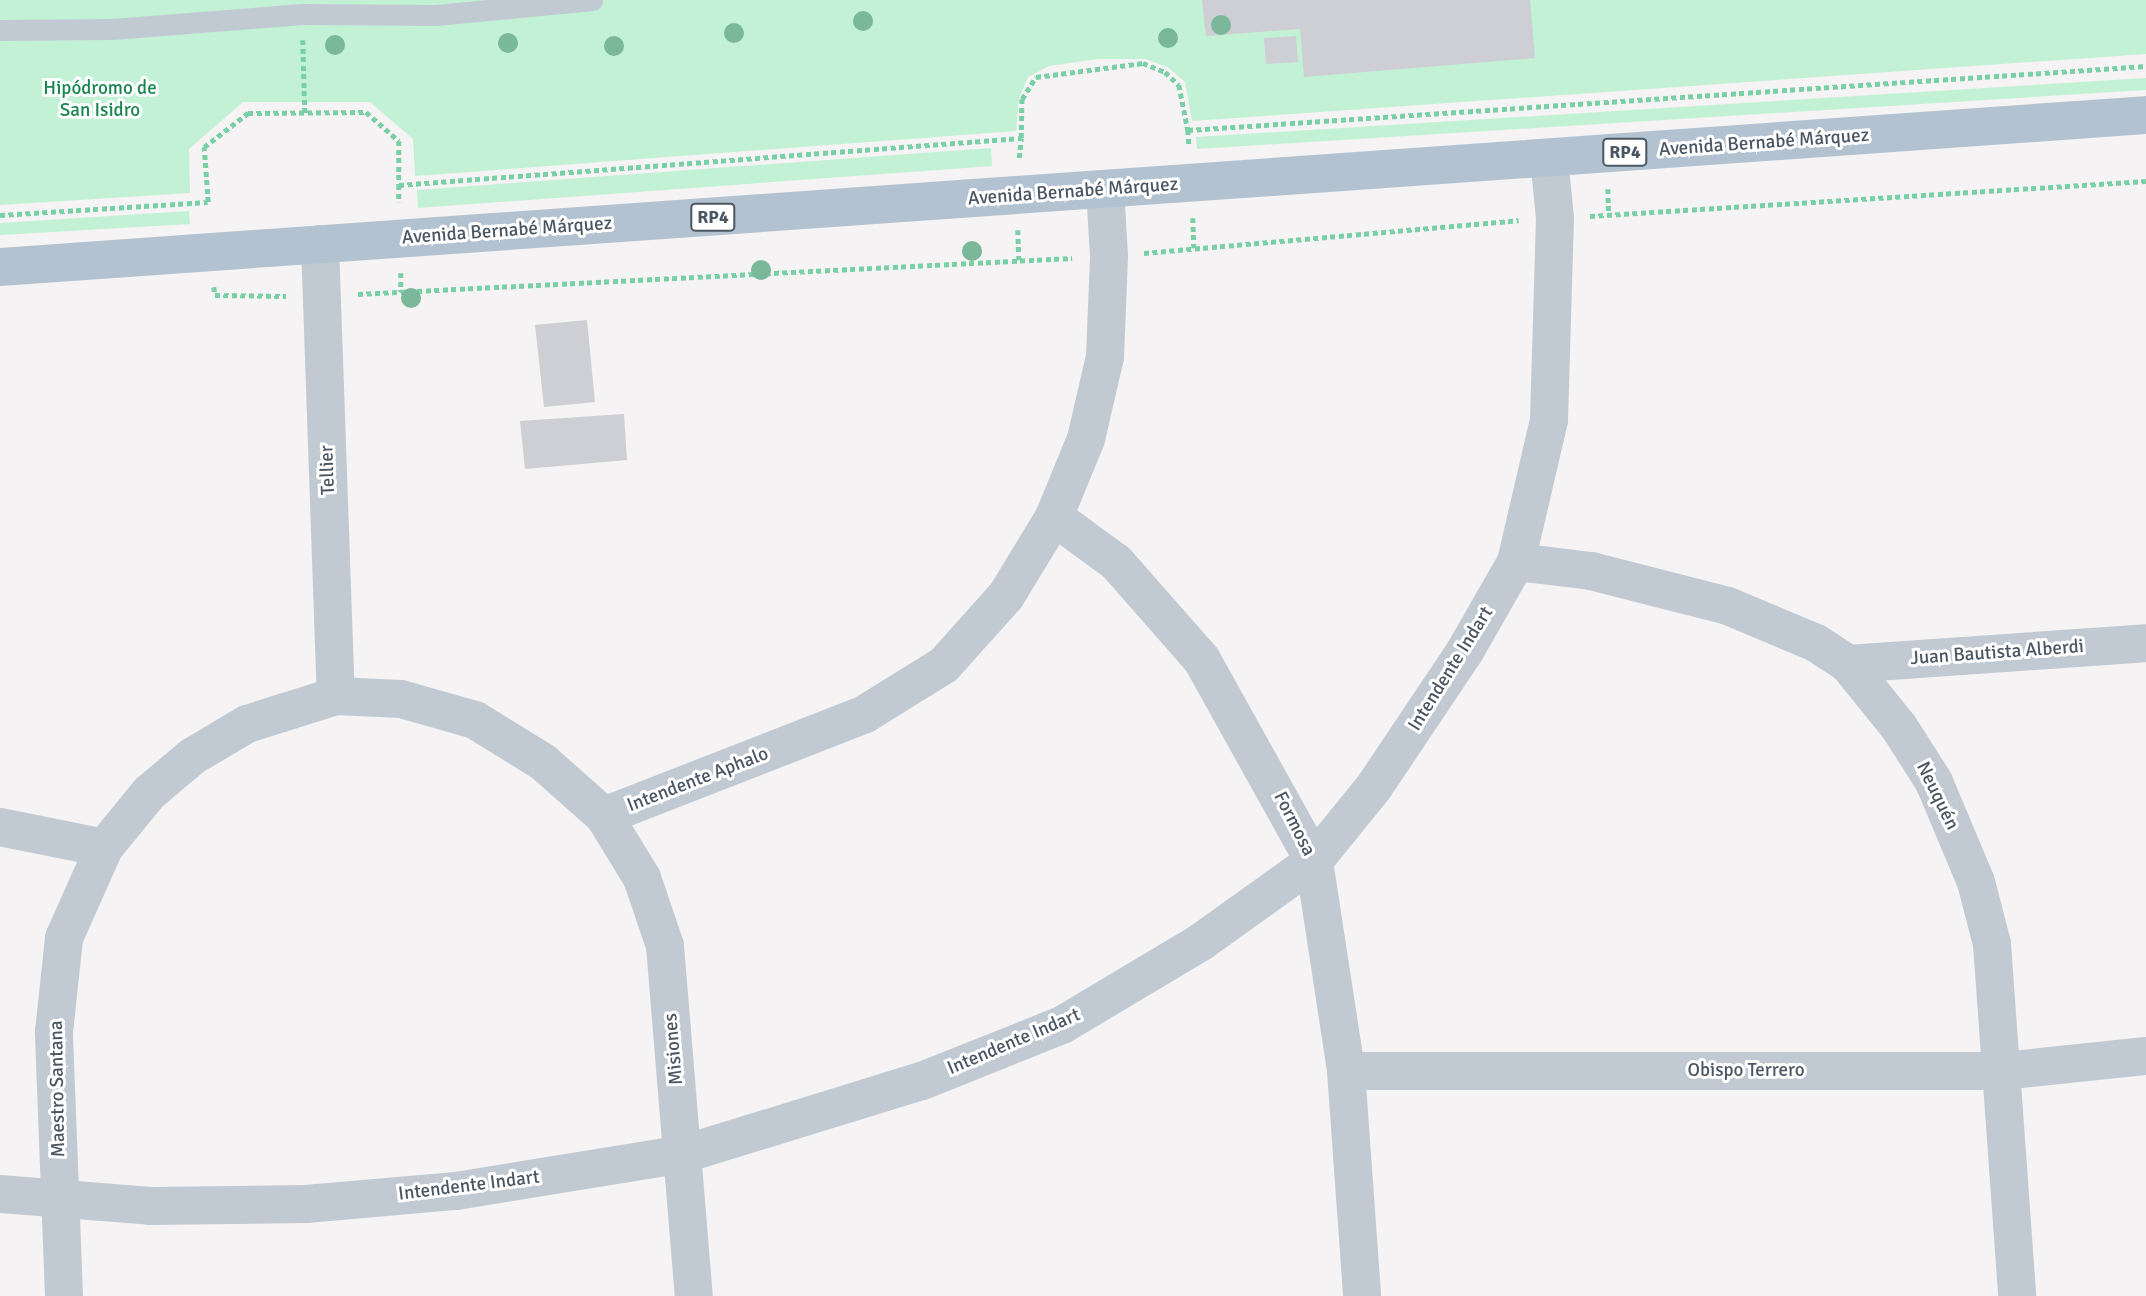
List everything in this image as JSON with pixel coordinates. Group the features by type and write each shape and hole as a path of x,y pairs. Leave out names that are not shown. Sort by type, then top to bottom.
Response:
{"main road":[{"name":"Avenida Bernabé Márquez","path":"0,267 2146,116"}],"street":[{"name":"Intendente Indart","path":"0,1194 151,1206 306,1204 456,1191 684,1154 922,1081 1062,1025 1202,942 1314,861 1382,776 1465,651 1516,562 1549,420 1555,218 1549,158"},
{"name":"Intendente Aphalo","path":"104,848 149,793 193,756 247,724 336,696 401,699 475,720 543,761 604,816 865,714 944,665 1006,596 1055,517 1086,439 1105,357 1109,256 1105,189"},
{"name":"Tellier","path":"320,244 336,696"},
{"name":"Formosa","path":"1055,517 1116,562 1202,660 1314,861 1346,1071 1362,1296"},
{"name":"Neuquén","path":"1516,562 1591,570 1728,606 1816,643 1848,664 1899,727 1934,782 1976,882 1992,944 2017,1296"},
{"name":"Juan Bautista Alberdi","path":"1848,664 2146,643"},
{"name":"Misiones","path":"604,816 642,878 665,946 694,1296"},
{"path":"0,827 104,848"},
{"name":"Maestro Santana","path":"64,1296 54,1032 64,938 104,848"},
{"name":"Obispo Terrero","path":"1346,1071 2003,1071 2146,1056"}],"lane":[{"path":"0,30 112,29 373,8 461,13 592,0"}],"path":[{"path":"302,14 304,113"},
{"path":"0,215 208,202 204,147 248,113 366,112 400,141 398,185 1021,138 1022,99 1036,76 1143,63 1165,72 1179,85 1188,130 2146,65"},
{"path":"211,252 215,295 322,296 1109,256 1555,218 2146,181"}],"green space":[{"name":"Hipódromo de San Isidro","path":"0,0 2146,0 2146,54 1192,121 1185,82 1169,68 1146,59 1098,59 1049,66 1028,77 1019,98 1016,131 415,176 413,139 370,102 243,102 189,149 190,193 0,205"},
{"path":"2146,78 2146,90 1197,149 1196,137"},
{"path":"991,148 992,166 418,208 417,190"},
{"path":"189,211 190,224 0,235 0,223"}],"building":[{"path":"1202,0 1530,0 1535,58 1304,77 1300,29 1206,36"},
{"path":"1296,36 1298,62 1266,64 1264,38"},
{"path":"587,320 595,402 544,407 535,325"},
{"path":"624,414 627,460 525,469 520,421"}]}
